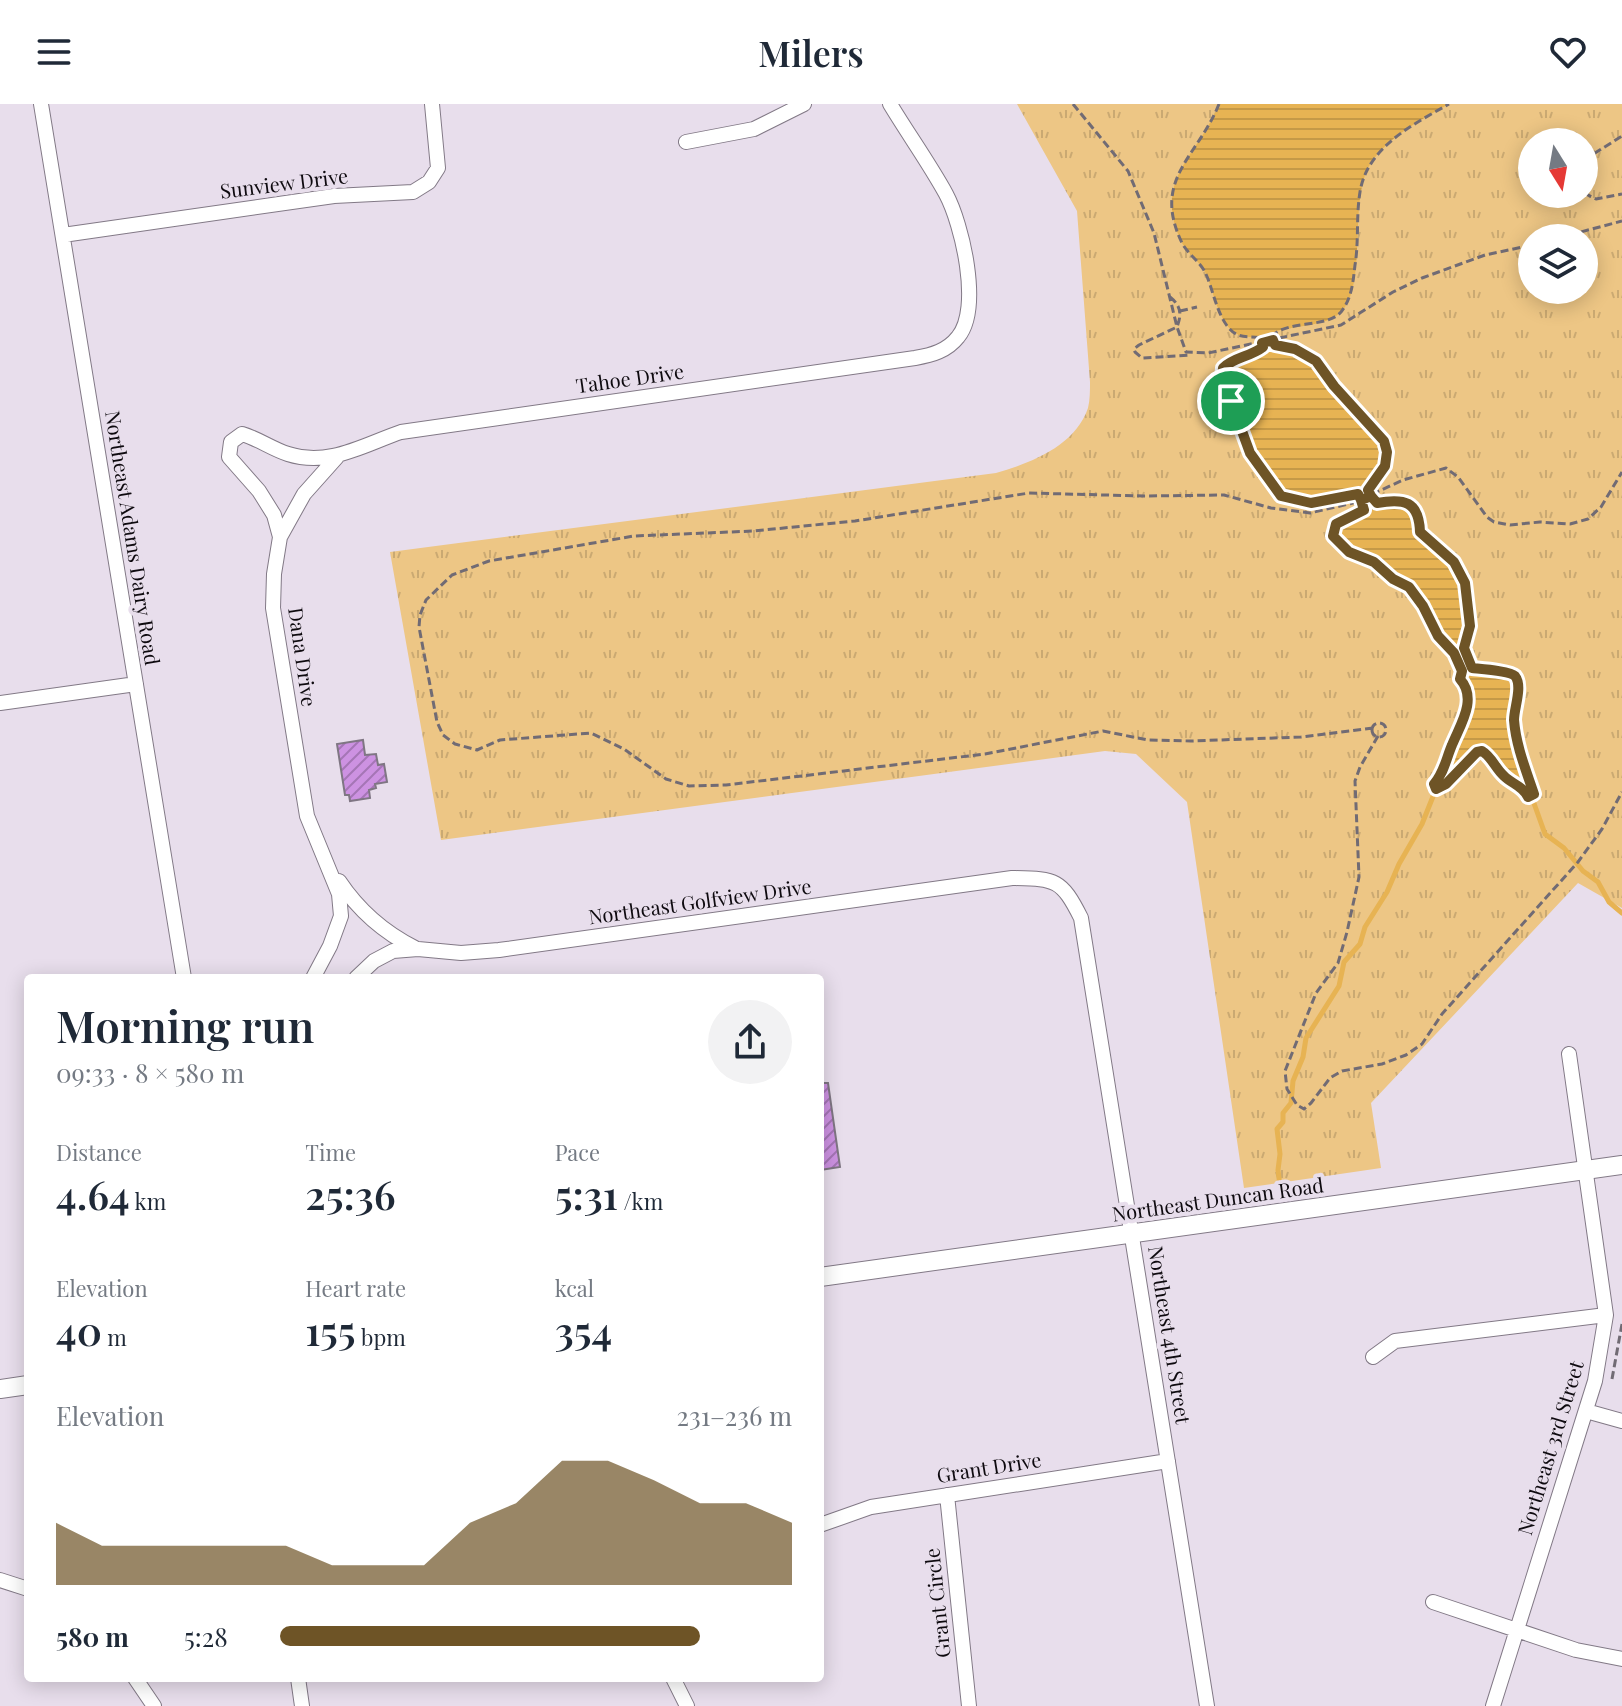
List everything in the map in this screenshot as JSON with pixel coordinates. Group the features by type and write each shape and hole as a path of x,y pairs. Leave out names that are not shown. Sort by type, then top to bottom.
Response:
{"street":[{"name":"Northeast Adams Dairy Road","path":"41,104 183,974"},
{"name":"Sunview Drive","path":"63,235 334,196 413,192 429,182 438,168 432,104"},
{"path":"686,142 754,129 804,104"},
{"name":"Tahoe Drive","path":"280,537 274,515 262,495 229,457 231,442 242,434 258,438 286,454 309,458 337,457 401,432 932,355 947,348 961,335 969,314 965,256 947,196 890,104"},
{"name":"Tahoe Drive","path":"280,537 304,494 337,457"},
{"name":"Dana Drive","path":"280,537 274,574 273,608 277,635 307,816 330,867 339,894 341,916 315,974"},
{"path":"0,703 136,684"},
{"name":"Dana Drive","path":"330,867 356,906 382,930 418,949"},
{"name":"Northeast Golfview Drive","path":"360,974 374,961 393,951 418,949 461,953 499,950 1012,878 1043,879 1057,884"},
{"name":"Northeast 4th Street","path":"1057,884 1069,894 1081,918 1207,1706"},
{"name":"Northeast 3rd Street","path":"1493,1706 1595,1381 1606,1315 1569,1054"},
{"name":"Northeast Duncan Road","path":"824,1276 1622,1165"},
{"path":"1373,1357 1395,1341 1606,1315"},
{"path":"0,1389 24,1386"},
{"path":"1586,1411 1622,1421"},
{"name":"Grant Drive","path":"824,1524 871,1507 1168,1461"},
{"name":"Grant Circle","path":"947,1495 969,1706"},
{"path":"0,1580 24,1588"},
{"path":"1433,1602 1576,1650 1622,1659"},
{"path":"138,1682 154,1706"},
{"path":"299,1682 302,1706"},
{"path":"675,1682 687,1706"}],"path":[{"path":"1073,104 1128,171 1154,233 1183,347 1186,352 1194,354"},
{"path":"1219,104 1175,181 1171,204 1172,215 1188,253 1205,271 1229,328 1242,337 1260,338 1262,343 1261,349 1230,362 1221,372 1250,453 1276,493 1288,499 1318,502 1358,494 1364,510 1336,524 1333,536 1349,552 1374,562 1393,579 1409,587 1438,636 1454,653 1462,671 1460,679 1465,687 1466,709 1460,731 1443,766 1443,775 1434,784 1436,789 1446,784 1477,752 1482,751 1506,778 1523,788 1528,797 1534,794 1520,754 1514,722 1518,687 1516,678 1507,671 1472,668 1464,648 1469,618 1465,583 1459,568 1424,537 1419,529 1420,521 1411,506 1398,499 1377,503 1371,496 1368,490 1385,466 1387,452 1384,441 1334,386 1316,361 1295,349 1275,345 1273,340 1277,331 1329,319 1341,313 1349,300 1354,281 1360,192 1366,172 1384,147 1424,117 1449,104"},
{"path":"1598,151 1622,136"},
{"path":"1598,199 1622,194"},
{"path":"1598,227 1622,221"},
{"path":"1177,327 1139,345 1134,349 1136,355 1151,358 1194,354 1341,325 1393,292 1422,278 1485,255 1518,248"},
{"path":"1170,297 1180,311 1177,327"},
{"path":"1180,311 1197,307"},
{"path":"1622,472 1595,514 1570,524 1540,522 1510,525 1494,522 1480,509 1458,477 1446,468 1403,480 1361,500 1310,513 1271,508 1224,495 1029,493 855,521 753,531 634,536 507,556 470,567 452,575 432,592 423,607 419,627 437,722 443,735 455,744 477,750 500,740 591,733 624,749 666,779 689,786 726,785 985,754 1103,731 1148,740 1191,741 1280,738 1373,728 1379,723 1385,726 1384,734 1378,736 1355,781 1359,877 1338,963 1316,993 1286,1062 1287,1089 1297,1105 1307,1108 1330,1078 1342,1071 1396,1060 1422,1044 1442,1014 1578,862 1602,829 1622,792"},
{"path":"1373,728 1378,736"}],"green space":[{"path":"1017,104 1622,104 1622,908 1578,883 1371,1103 1381,1168 1244,1188 1187,802 1136,754 1105,751 441,840 390,552 996,473 1037,458 1073,433 1089,405 1090,382 1077,211"}],"shaded area":[{"path":"1219,104 1449,104 1396,137 1371,163 1360,199 1356,268 1347,305 1330,319 1277,331 1273,336 1275,345 1295,349 1316,361 1334,386 1384,441 1384,468 1368,490 1377,503 1398,499 1411,506 1420,521 1419,529 1424,537 1459,568 1465,583 1469,618 1464,648 1472,668 1507,673 1517,680 1514,710 1516,734 1534,794 1528,797 1482,751 1477,752 1446,784 1436,789 1434,784 1443,771 1467,703 1465,687 1460,679 1462,671 1454,653 1438,636 1409,587 1393,579 1374,562 1349,552 1333,536 1336,524 1364,510 1358,494 1309,501 1292,498 1266,480 1256,464 1221,372 1230,362 1261,349 1262,339 1239,335 1226,324 1205,272 1182,243 1174,221 1172,202 1181,169"}],"building":[{"path":"363,740 365,755 376,754 378,765 384,764 387,782 375,784 376,788 369,790 370,798 350,801 349,795 345,795 337,744"},
{"path":"824,1083 828,1083 840,1167 824,1169"}],"waterway":[{"path":"1280,1186 1277,1129 1291,1103 1293,1081 1303,1057 1306,1038 1339,986 1344,962 1360,944 1365,927 1422,824 1436,789"},
{"path":"1531,795 1545,834 1598,882 1609,902 1622,913"}],"route":[{"path":"1231,401 1222,381 1223,368 1230,362 1253,354 1263,347 1262,343 1273,340 1275,345 1295,349 1316,361 1354,410 1375,429 1384,441 1387,452 1385,466 1368,490 1371,496 1361,500 1364,510 1336,524 1332,532 1336,541 1349,552 1374,562 1393,579 1409,587 1440,639 1454,653 1462,671 1460,679 1467,694 1466,709 1460,731 1443,766 1443,775 1434,784 1436,789 1446,784 1477,752 1482,751 1506,778 1523,788 1528,797 1534,794 1520,754 1514,722 1518,687 1516,678 1507,671 1472,668 1464,648 1470,626 1468,596 1459,568 1424,537 1419,529 1420,521 1404,500 1377,503 1371,496 1361,500 1358,494 1311,503 1288,499 1276,493 1250,453 1231,401"}]}
